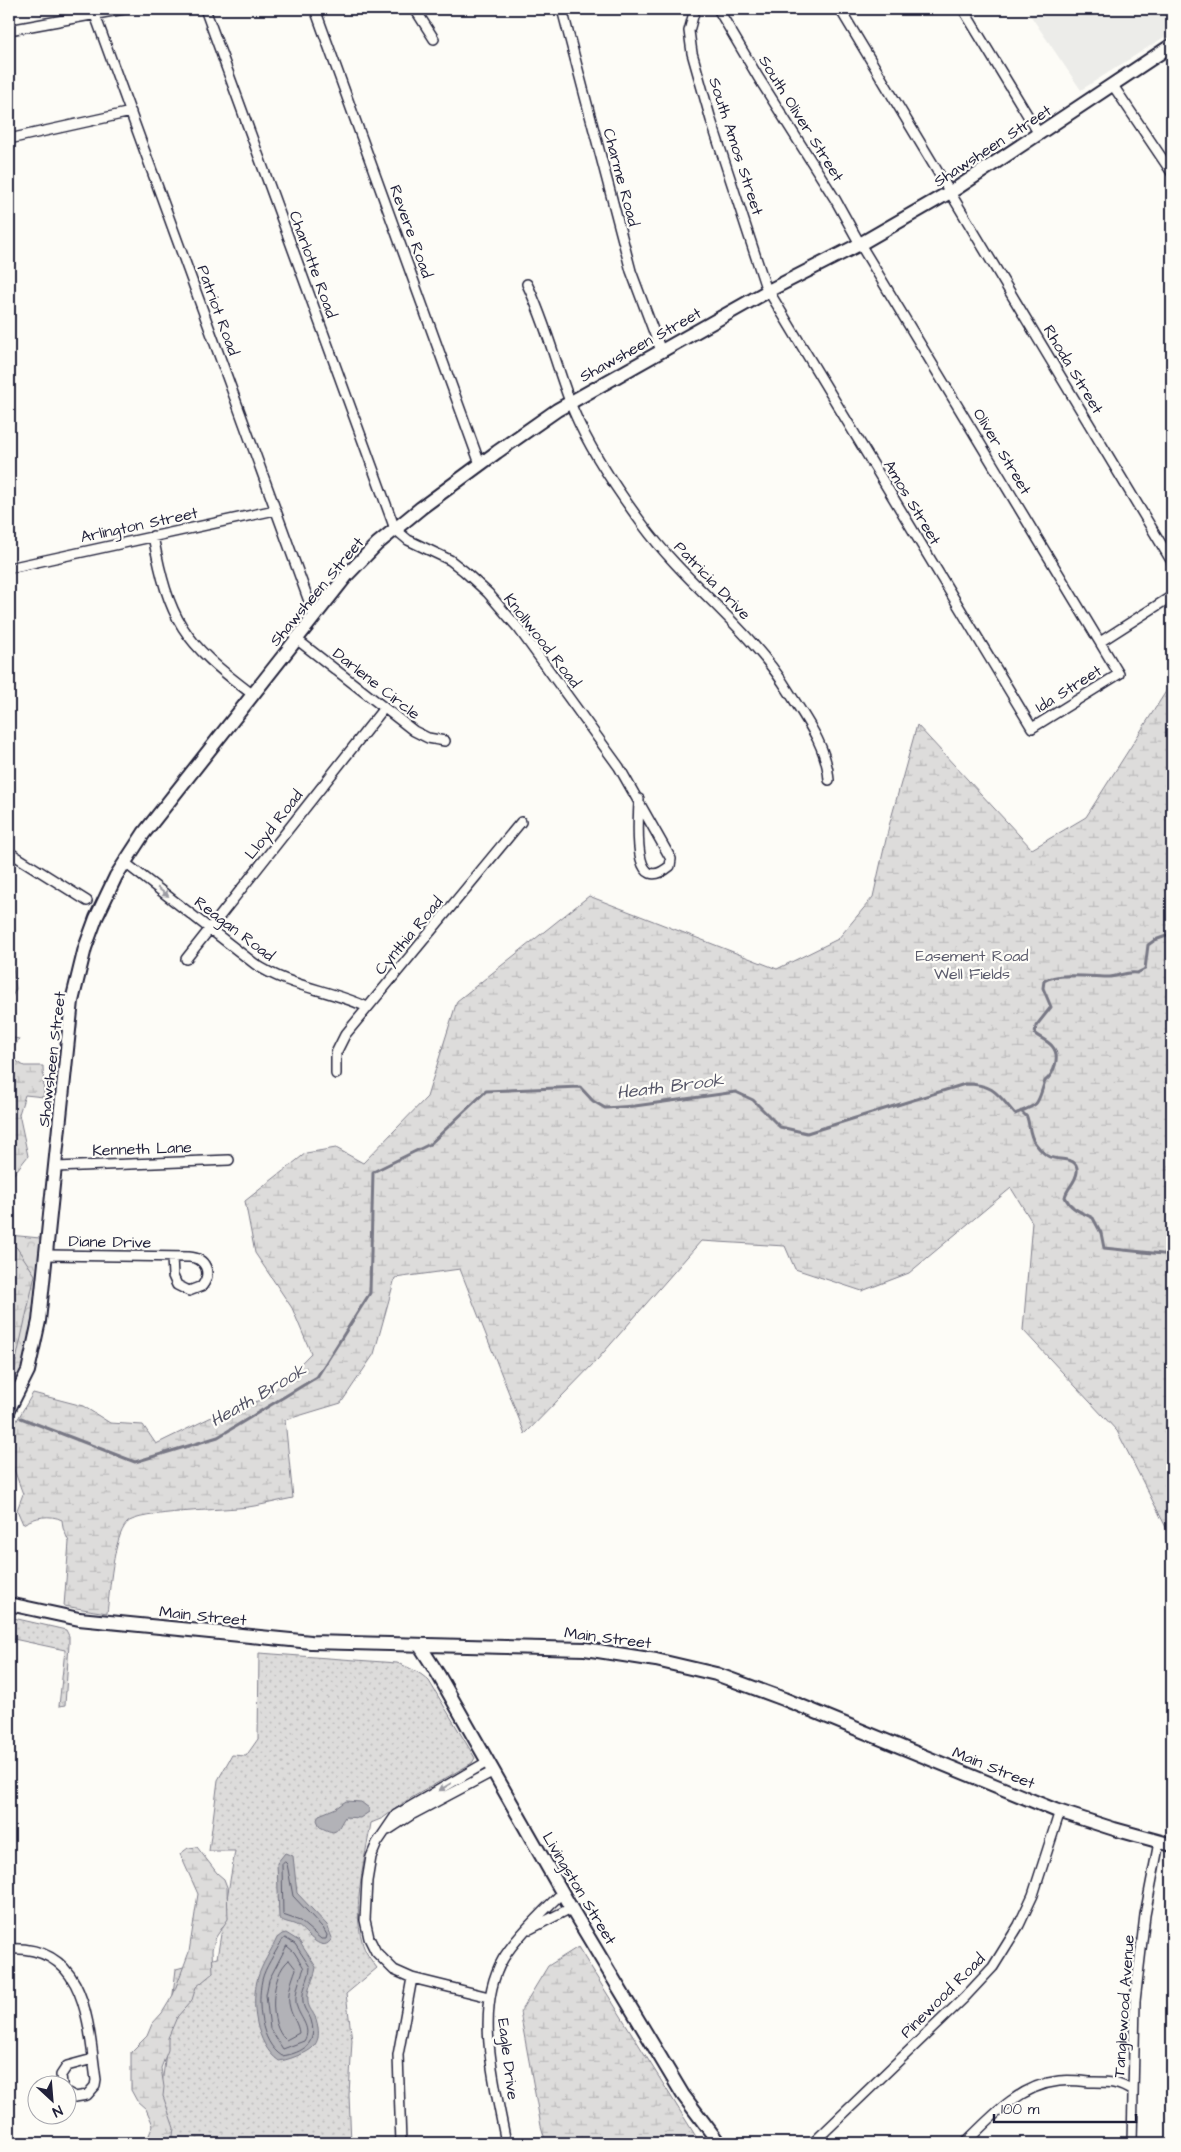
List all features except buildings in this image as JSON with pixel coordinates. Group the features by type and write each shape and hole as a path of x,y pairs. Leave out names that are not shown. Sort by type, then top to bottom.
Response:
{"main road":[{"name":"Shawsheen Street","path":"9,1409 21,1386 32,1356 39,1321 72,1001 90,934 109,890 124,862 161,810 295,638 358,563 395,529 480,464 570,402 768,291 860,244 950,193 1172,45"},
{"name":"Main Street","path":"9,1604 78,1619 199,1632 311,1642 585,1649 680,1665 716,1674 784,1699 1060,1811 1166,1844"},
{"name":"Livingston Street","path":"420,1646 438,1674 562,1893 683,2095 719,2143"}],"street":[{"path":"9,30 124,9"},
{"name":"Charlotte Road","path":"205,9 395,529"},
{"name":"Revere Road","path":"315,9 480,464"},
{"path":"415,9 434,40"},
{"name":"Charme Road","path":"562,9 631,271 661,351"},
{"name":"South Amos Street","path":"695,9 689,31 692,53 711,120 768,291"},
{"name":"South Oliver Street","path":"718,9 860,244"},
{"name":"Rhoda Street","path":"840,9 1172,562"},
{"path":"963,9 1039,134"},
{"name":"Patriot Road","path":"95,15 314,615"},
{"path":"1112,84 1172,173"},
{"path":"9,139 131,112"},
{"name":"Oliver Street","path":"860,244 1119,674"},
{"name":"Patricia Drive","path":"527,284 537,306 570,402 589,442 644,525 681,570 754,644 781,678 819,743 827,763 829,780"},
{"name":"Amos Street","path":"768,291 1032,728"},
{"name":"Arlington Street","path":"9,568 275,510"},
{"name":"Knollwood Road","path":"395,529 408,540 450,560 476,582 498,605 533,648 597,736 639,799 672,861 667,869 655,874 647,872 639,853 639,799"},
{"path":"153,536 163,585 168,601 181,628 202,653 252,694"},
{"path":"1100,642 1172,596"},
{"name":"Darlene Circle","path":"295,638 421,735 445,741"},
{"name":"Ida Street","path":"1032,728 1119,674"},
{"name":"Lloyd Road","path":"186,960 384,708"},
{"name":"Cynthia Road","path":"336,1074 336,1053 339,1044 521,822"},
{"path":"9,852 88,901"},
{"name":"Reagan Road","path":"124,862 274,976 340,995 368,1007"},
{"name":"Kenneth Lane","path":"56,1167 229,1160"},
{"name":"Diane Drive","path":"47,1255 193,1257 202,1261 208,1274 202,1286 189,1291 177,1285 173,1276 172,1257"},
{"path":"490,1767 411,1815 386,1832 377,1843 371,1857 367,1881 365,1920 369,1938 376,1952 394,1970 412,1978 490,1997"},
{"name":"Pinewood Road","path":"813,2143 970,1992 993,1966 1015,1932 1033,1895 1060,1811"},
{"name":"Tanglewood Avenue","path":"1132,2143 1135,2001 1139,1961 1145,1915 1166,1844"},
{"name":"Eagle Drive","path":"506,2143 488,2040 490,1997 503,1959 540,1915 562,1893"},
{"name":"Eagle Drive","path":"527,1930 571,1908"},
{"path":"9,1949 28,1950 42,1954 57,1962 69,1973 77,1985 85,2007 96,2080 92,2091 82,2097 78,2097"},
{"path":"401,2143 398,2055 412,1978"},
{"path":"62,2074 67,2066 93,2060"},
{"path":"965,2143 1006,2104 1025,2091 1041,2084 1060,2080 1115,2082 1125,2085 1133,2092"}],"shaded area":[{"path":"1026,9 1172,9 1172,32 1081,90"}],"green space":[{"name":"Easement Road Well Fields","path":"1172,682 1172,1539 1117,1431 1023,1330 1032,1222 1011,1188 909,1273 862,1291 795,1269 785,1246 701,1241 597,1360 525,1434 460,1269 395,1278 374,1354 341,1403 285,1420 293,1498 248,1507 164,1513 134,1519 127,1523 118,1540 107,1613 64,1606 69,1542 62,1520 53,1517 42,1517 23,1524 17,1510 23,1494 9,1456 9,1434 33,1393 83,1406 110,1423 143,1425 156,1444 222,1412 267,1398 311,1353 292,1308 255,1253 245,1201 306,1153 336,1148 363,1163 427,1097 457,1001 589,896 777,969 838,939 873,897 889,826 917,725 1032,849 1086,817"},
{"path":"9,936 16,989 9,1002"},
{"path":"9,1037 19,1039 9,1056"},
{"path":"9,1056 24,1066 43,1066 44,1097 25,1095 19,1114 28,1156 9,1180"},
{"path":"9,1235 40,1238 39,1336 9,1412"},
{"path":"9,1242 17,1248 35,1275 13,1374 9,1381"},
{"path":"9,1617 66,1630 69,1636 69,1644 65,1705 59,1706 65,1650 9,1638"},
{"path":"259,1653 397,1663 410,1669 429,1681 475,1758 472,1763 406,1801 383,1818 371,1823 360,1882 358,1913 363,1945 377,1968 346,1994 352,2040 349,2095 351,2143 155,2143 176,1969 217,1958 235,1851 209,1851 218,1780 232,1755 246,1756 258,1739"},
{"path":"197,1847 224,1879 227,1887 228,1919 216,1937 212,1950 213,1973 196,1987 192,2000 177,2017 168,2038 168,2050 161,2068 164,2087 163,2096 174,2128 172,2143 146,2143 153,2125 146,2109 137,2101 131,2090 131,2052 147,2036 152,2024 162,2013 173,1995 189,1952 198,1894 180,1854 188,1848"},
{"path":"578,1947 700,2143 546,2143 541,2126 520,2012 548,1966"}],"water":[{"path":"346,1801 361,1802 369,1808 369,1812 360,1818 345,1817 334,1832 320,1827 317,1820 319,1815 336,1808"},
{"path":"285,1853 293,1856 297,1893 327,1925 332,1938 324,1945 315,1941 298,1926 279,1918 277,1863"},
{"path":"286,1933 299,1941 316,1967 309,1988 308,2004 316,2019 318,2036 315,2044 308,2051 279,2061 271,2054 260,2034 255,2011 255,1999 258,1977 262,1967 277,1938"}],"waterway":[{"name":"Heath Brook","path":"21,1418 135,1462 218,1437 317,1377 370,1293 373,1172 430,1144 486,1091 580,1087 593,1101 605,1108 635,1106 736,1092 753,1100 780,1127 807,1133 965,1084 974,1084 994,1091 1015,1114 1034,1106 1045,1081 1055,1065 1055,1050 1035,1034 1036,1026 1051,1007 1043,988 1044,981 1050,978 1067,976 1110,977 1137,973 1145,969 1148,945 1155,940 1172,934"},
{"path":"1021,1111 1027,1117 1033,1140 1046,1155 1075,1163 1077,1167 1076,1176 1065,1197 1074,1208 1093,1218 1101,1233 1104,1248 1172,1255"}]}
